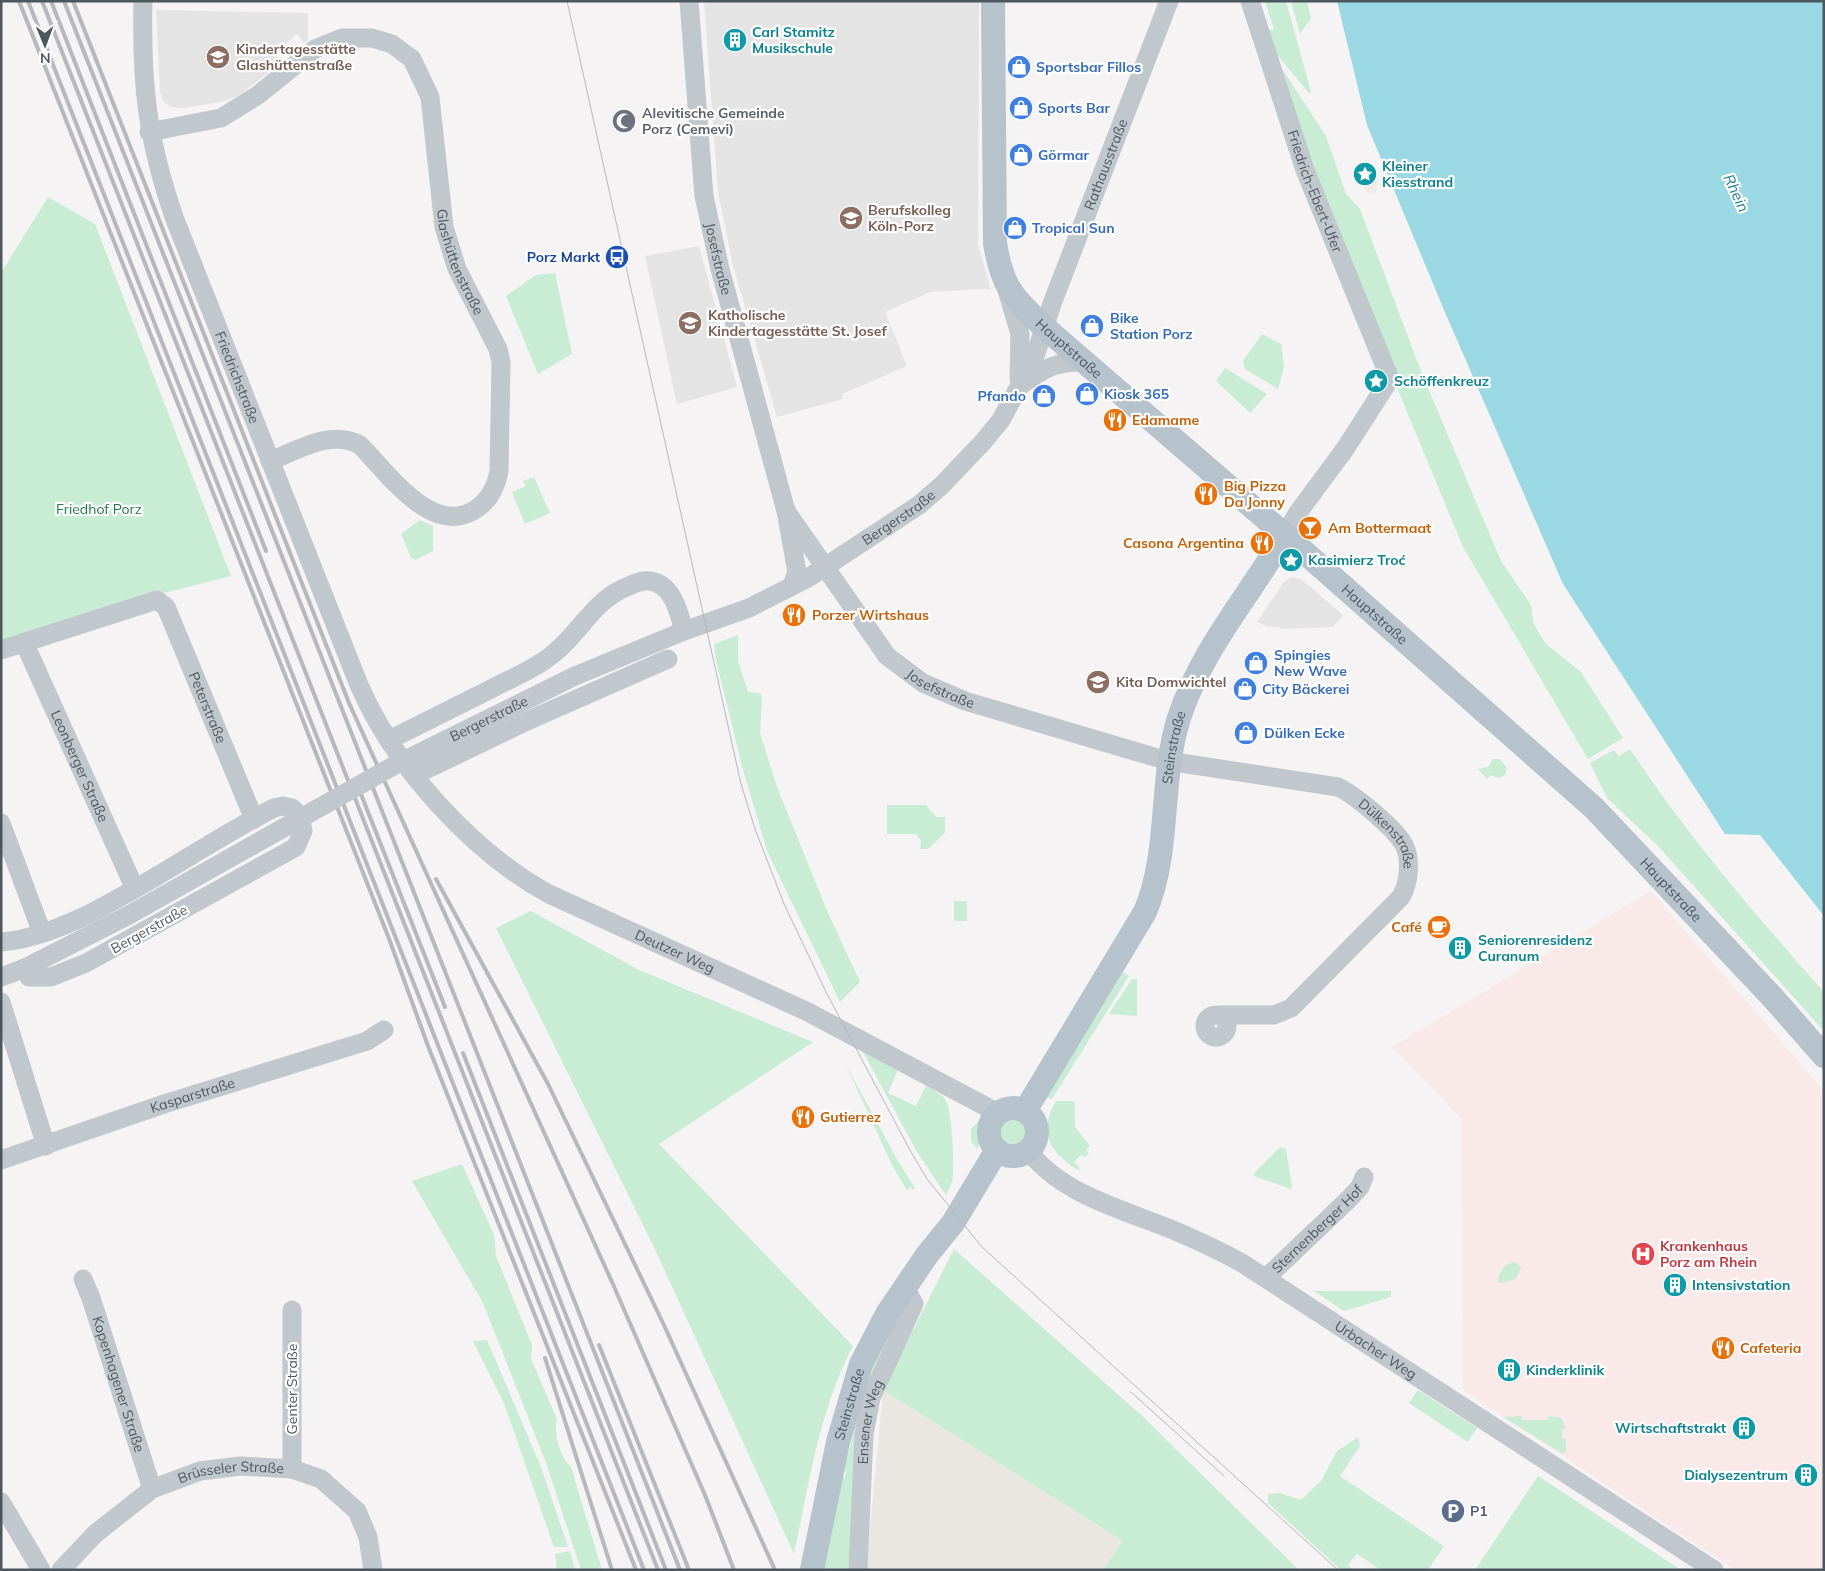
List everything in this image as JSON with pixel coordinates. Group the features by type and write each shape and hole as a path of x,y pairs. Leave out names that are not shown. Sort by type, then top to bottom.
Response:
{"main road":[{"name":"Hauptstraße","path":"993,1 994,242 999,270 1013,296 1044,327 1285,535 1594,808 1761,984 1824,1056"},
{"name":"Steinstraße","path":"1025,1111 1145,912 1153,894 1158,865 1168,761 1179,718 1195,677 1226,624 1285,535"},
{"path":"1008,1108 1025,1111 1031,1116 1037,1130 1033,1145 1028,1150 1013,1156 993,1143 990,1124 998,1113 1008,1108"},
{"name":"Steinstraße","path":"812,1570 846,1406 861,1364 872,1340 927,1255 939,1225 993,1143"}],"street":[{"name":"Friedrichstraße","path":"143,1 142,79 149,132 159,175 359,685 370,711 389,740"},
{"name":"Josefstraße","path":"689,1 704,196 720,268 786,511 796,572 792,586"},
{"name":"Rathausstraße","path":"1044,327 1169,1"},
{"name":"Friedrich-Ebert-Ufer","path":"1250,1 1305,170 1390,379"},
{"name":"Glashüttenstraße","path":"149,132 221,118 258,95 315,49 342,38 372,38 392,44 412,59 430,97 434,120 438,182 444,227 457,269 498,349 501,362 499,470 495,487 487,500 479,508 464,516 452,517 432,512 416,502 360,445 351,440 336,438 320,442 270,461"},
{"path":"1005,284 1021,339 1018,387"},
{"name":"Bergerstraße","path":"1,977 24,968 129,915 403,760 575,676 684,631 749,608 826,567 904,516 942,485 995,427 1034,359 1044,327"},
{"path":"1018,387 1056,364 1086,362"},
{"name":"Steinstraße","path":"1285,535 1297,514 1353,438 1390,379"},
{"name":"Josefstraße","path":"786,511 887,656 923,683 965,701 1168,761"},
{"name":"Bergerstraße","path":"389,740 531,668 553,654 568,640 600,603 622,589 641,581 656,582 665,587 674,600 684,631"},
{"name":"Peterstraße","path":"24,642 157,600 166,607 254,818"},
{"path":"1,650 24,642"},
{"name":"Leonberger Straße","path":"24,642 135,889"},
{"name":"Bergerstraße","path":"415,775 526,721 668,659"},
{"name":"Deutzer Weg","path":"389,740 415,775 461,826 528,882 549,894 800,1008 998,1113"},
{"name":"Dülkenstraße","path":"1168,761 1338,787 1362,802 1403,843 1406,851 1408,880 1401,897 1291,1008 1274,1015 1220,1015"},
{"name":"Bergerstraße","path":"1,942 14,941 42,933 72,921 135,889 274,808 283,806 292,808 303,823 302,838 296,847 86,963 51,977 29,977 24,968"},
{"path":"1,823 42,933"},
{"name":"Bergerstraße","path":"1,973 24,968"},
{"path":"1,1002 46,1146"},
{"name":"Kasparstraße","path":"1,1160 164,1104 367,1041 384,1030"},
{"name":"Urbacher Weg","path":"1028,1150 1047,1171 1078,1190 1196,1240 1242,1263 1714,1570"},
{"name":"Sternenberger Hof","path":"1266,1278 1348,1200 1360,1187 1364,1177"},
{"name":"Kopenhagener Straße","path":"83,1279 91,1298 152,1489"},
{"name":"Ensener Weg","path":"858,1570 864,1434 871,1398 914,1304 905,1287"},
{"name":"Genter Straße","path":"292,1310 292,1469"},
{"name":"Brüsseler Straße","path":"61,1570 94,1534 152,1489 194,1473 220,1467 240,1466 292,1469 321,1478 357,1511 368,1537 373,1570"},
{"path":"1,1502 41,1570"}],"shaded area":[{"name":"Berufskolleg Köln-Porz","path":"704,1 979,1 978,245 991,290 930,292 885,312 907,366 842,394 843,399 777,417 732,262 718,192"},
{"name":"Kindertagesstätte Glashüttenstraße","path":"156,10 308,13 308,40 304,43 297,34 275,53 282,62 238,96 221,102 183,108 171,107 163,101 160,92"},
{"name":"Katholische Kindertagesstätte St. Josef","path":"699,246 737,387 677,404 645,256"},
{"path":"1292,577 1301,579 1343,615 1333,627 1281,629 1280,627 1268,627 1257,622 1284,582"},
{"name":"Krankenhaus Porz am Rhein","path":"1651,891 1824,1091 1824,1570 1735,1570 1463,1390 1461,1118 1392,1047"},
{"path":"883,1390 1123,1541 1103,1570 866,1570"}],"green space":[{"path":"1265,1 1286,1 1311,92 1309,93 1268,44 1264,32 1274,29"},
{"path":"1291,1 1307,1 1311,18 1300,34"},
{"path":"1281,67 1326,136 1346,194 1360,209 1422,374 1501,561 1531,605 1533,622 1546,644 1581,672 1623,738 1588,759 1463,547 1393,378 1326,205"},
{"name":"Friedhof Porz","path":"48,197 95,224 231,576 156,595 1,645 1,273"},
{"path":"555,273 572,354 538,374 506,296 536,275"},
{"path":"1262,334 1281,344 1284,367 1278,389 1245,369 1243,361"},
{"path":"1225,368 1267,394 1250,413 1216,381"},
{"path":"534,477 550,513 525,524 512,492 526,486 523,481"},
{"path":"420,520 433,526 433,551 415,560 411,557 401,534"},
{"path":"738,635 738,661 748,692 760,693 762,698 760,733 777,787 828,913 860,982 840,1002 767,851 742,766 716,660 714,644"},
{"path":"1630,749 1698,844 1747,904 1824,992 1824,1031 1657,845 1607,798 1590,763 1614,750 1619,756"},
{"path":"1493,759 1500,759 1507,768 1505,775 1499,778 1490,775 1487,779 1478,769 1488,767"},
{"path":"887,805 926,805 936,817 945,817 945,833 928,849 920,849 921,841 916,834 887,834"},
{"path":"954,901 967,901 967,921 954,921"},
{"path":"531,911 639,970 813,1042 659,1144 853,1346 841,1370 823,1421 794,1554 654,1247 496,928"},
{"path":"1123,972 1129,976 1052,1099 1047,1097"},
{"path":"1132,979 1137,979 1137,1016 1109,1014"},
{"path":"862,1050 898,1069 888,1093 916,1106 926,1086 943,1097 947,1103 953,1158 952,1179 946,1195 917,1152"},
{"path":"846,1065 898,1161 915,1188 913,1190 911,1187 907,1190 893,1167"},
{"path":"1056,1101 1073,1101 1075,1103 1075,1127 1090,1146 1086,1150 1089,1153 1085,1157 1081,1155 1074,1162 1080,1168 1078,1170 1060,1156 1049,1140 1047,1132 1048,1122"},
{"path":"982,1117 985,1131 977,1149 971,1141 971,1129"},
{"path":"1014,1118 1023,1122 1027,1131 1023,1140 1014,1144 1005,1140 1001,1131 1005,1122"},
{"path":"1280,1147 1286,1149 1291,1189 1254,1176 1254,1173"},
{"path":"462,1164 494,1235 496,1256 532,1345 531,1359 557,1419 558,1445 571,1467 602,1570 581,1570 545,1460 483,1303 412,1181"},
{"path":"954,1249 1141,1415 1299,1570 1103,1570 1123,1541 883,1390"},
{"path":"1512,1262 1516,1262 1521,1268 1516,1279 1498,1282 1503,1268"},
{"path":"1314,1291 1391,1291 1391,1297 1344,1311"},
{"path":"889,1335 894,1336 878,1367 854,1570 824,1570 842,1478 845,1477 846,1471 844,1470 870,1369"},
{"path":"487,1340 541,1467 568,1547 554,1547 504,1403 473,1341"},
{"path":"1418,1390 1477,1428 1468,1442 1409,1403"},
{"path":"1522,1416 1522,1420 1548,1420 1548,1416 1561,1418 1566,1429 1562,1429 1562,1439 1566,1439 1566,1451 1563,1454 1503,1417"},
{"path":"1358,1437 1360,1446 1340,1476 1444,1546 1428,1570 1381,1570 1357,1554 1348,1565 1353,1570 1341,1570 1268,1503 1268,1494 1280,1493 1301,1500 1321,1481 1337,1451"},
{"path":"1538,1476 1681,1570 1475,1570"},
{"path":"570,1551 575,1570 557,1570 555,1554"}],"sand":[{"name":"Kleiner Kiesstrand","path":"1367,159 1377,181 1376,192 1373,195 1367,192 1353,166"}],"water":[{"name":"Rhein","path":"1337,1 1824,1 1824,916 1760,835 1725,834 1563,584 1444,310 1367,125"}],"tram line":[{"path":"567,1 741,784 755,829 784,904 826,992 927,1179 982,1247 1338,1570"},
{"path":"1131,1392 1224,1476"}],"railway":[{"path":"19,1 388,936 428,1046 636,1570"},
{"path":"28,1 644,1570"},
{"path":"42,1 658,1570"},
{"path":"51,1 266,551"},
{"path":"64,1 680,1570"},
{"path":"73,1 349,703 612,1282 705,1495 734,1570"},
{"path":"355,779 445,1007"},
{"path":"436,879 548,1084 663,1323 775,1570"},
{"path":"463,1053 666,1570"},
{"path":"599,1345 689,1570"},
{"path":"545,1358 612,1570"}],"place":[{"name":"Carl Stamitz Musikschule","path":"735,40"},
{"name":"Kindertagesstätte Glashüttenstraße","path":"218,57"},
{"name":"Sportsbar Fillos","path":"1019,67"},
{"name":"Sports Bar","path":"1021,108"},
{"name":"Alevitische Gemeinde Porz (Cemevi)","path":"624,121"},
{"name":"Görmar","path":"1021,155"},
{"name":"Kleiner Kiesstrand","path":"1365,174"},
{"name":"Berufskolleg Köln-Porz","path":"851,218"},
{"name":"Tropical Sun","path":"1015,228"},
{"name":"Porz Markt","path":"617,257"},
{"name":"Katholische Kindertagesstätte St. Josef","path":"690,323"},
{"name":"Bike Station Porz","path":"1092,326"},
{"name":"Schöffenkreuz","path":"1376,381"},
{"name":"Kiosk 365","path":"1087,394"},
{"name":"Pfando","path":"1044,396"},
{"name":"Edamame","path":"1115,420"},
{"name":"Big Pizza Da Jonny","path":"1206,494"},
{"name":"Am Bottermaat","path":"1310,528"},
{"name":"Casona Argentina","path":"1262,543"},
{"name":"Kasimierz Troć","path":"1291,560"},
{"name":"Porzer Wirtshaus","path":"794,615"},
{"name":"Spingies New Wave","path":"1256,663"},
{"name":"Kita Domwichtel","path":"1098,682"},
{"name":"City Bäckerei","path":"1245,689"},
{"name":"Dülken Ecke","path":"1246,733"},
{"name":"Café","path":"1439,927"},
{"name":"Seniorenresidenz Curanum","path":"1460,948"},
{"name":"Gutierrez","path":"803,1117"},
{"name":"Krankenhaus Porz am Rhein","path":"1643,1254"},
{"name":"Intensivstation","path":"1675,1285"},
{"name":"Cafeteria","path":"1723,1348"},
{"name":"Kinderklinik","path":"1509,1370"},
{"name":"Wirtschaftstrakt","path":"1744,1428"},
{"name":"Dialysezentrum","path":"1806,1475"},
{"name":"P1","path":"1453,1511"}]}
